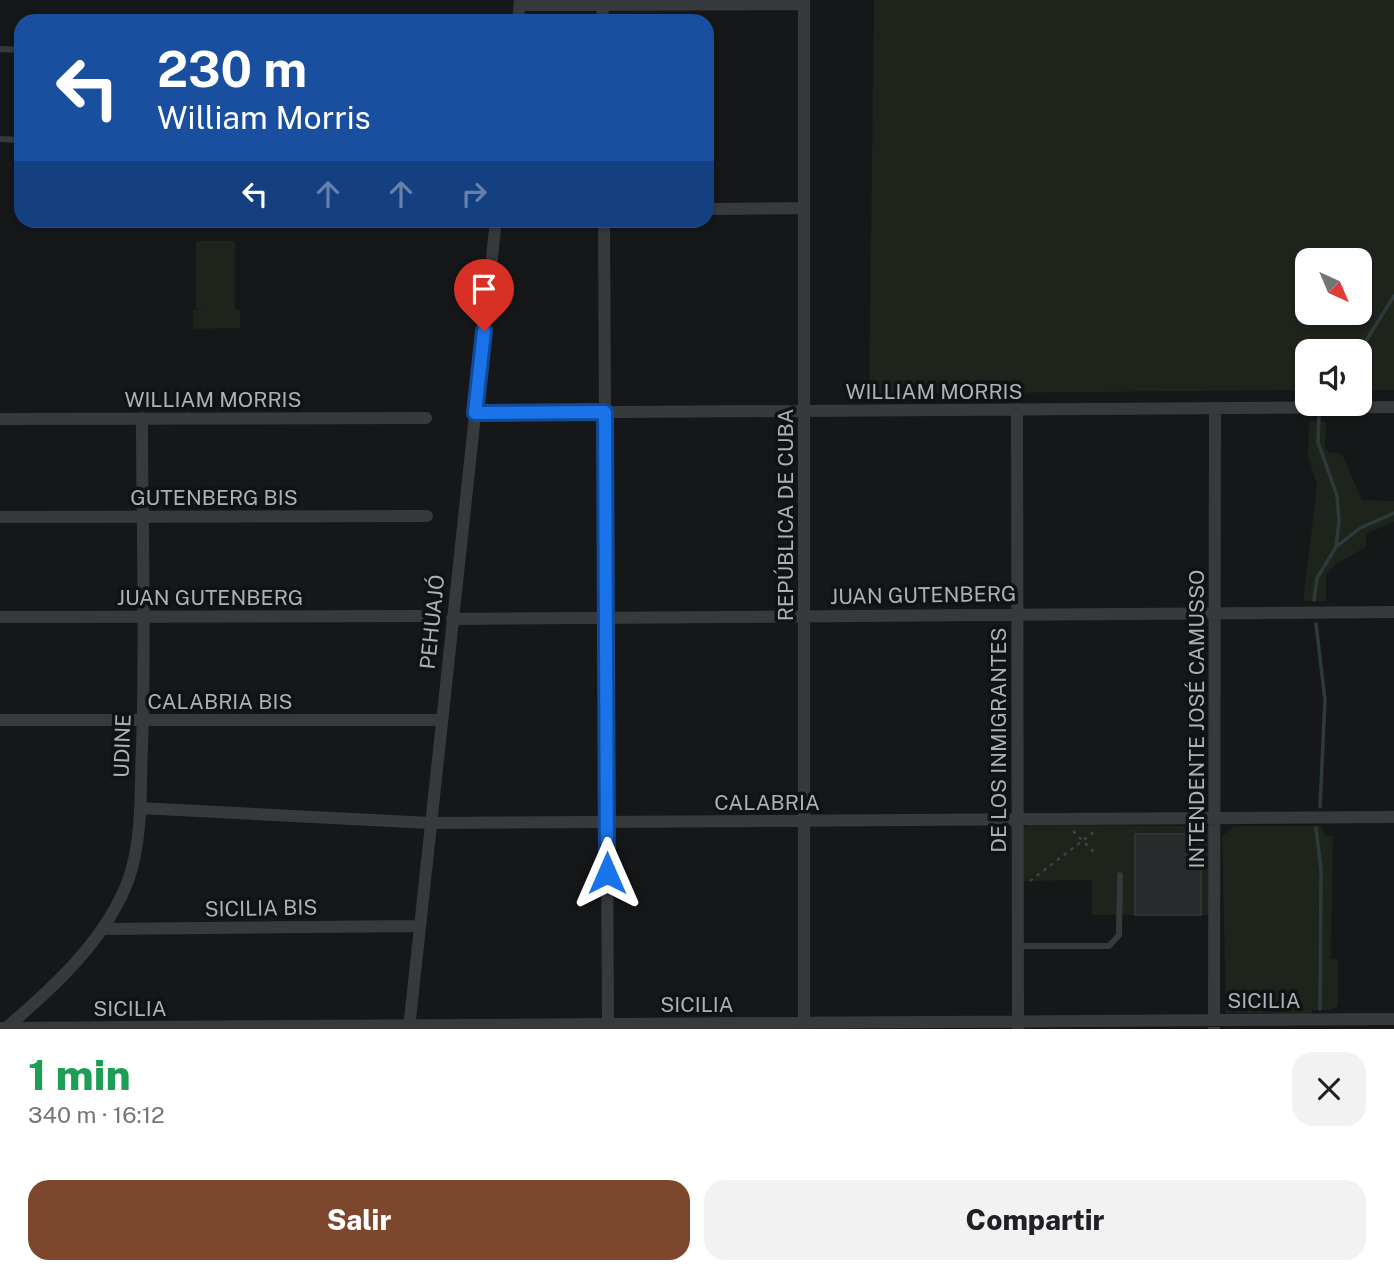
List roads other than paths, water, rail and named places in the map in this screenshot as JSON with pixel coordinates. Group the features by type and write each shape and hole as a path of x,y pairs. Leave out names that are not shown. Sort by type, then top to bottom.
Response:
{"street":[{"path":"520,3 804,2"},
{"name":"REPÚBLICA DE CUBA","path":"804,2 804,1026"},
{"path":"714,209 804,208"},
{"name":"PEHUAJÓ","path":"409,1027 495,228"},
{"path":"604,228 608,1027"},
{"name":"WILLIAM MORRIS","path":"475,413 1394,407"},
{"name":"INTENDENTE JOSÉ CAMUSSO","path":"1214,1024 1215,408"},
{"name":"DE LOS INMIGRANTES","path":"1017,410 1018,1025"},
{"name":"UDINE","path":"6,1028 53,986 102,929 128,878 135,854 140,808 143,720 142,418"},
{"name":"WILLIAM MORRIS","path":"0,419 426,418"},
{"name":"GUTENBERG BIS","path":"0,517 427,516"},
{"name":"JUAN GUTENBERG","path":"452,619 1394,612"},
{"name":"JUAN GUTENBERG","path":"0,617 421,617"},
{"name":"CALABRIA BIS","path":"0,720 441,720"},
{"name":"CALABRIA","path":"140,808 430,823 1394,817"},
{"name":"SICILIA BIS","path":"102,929 420,926"},
{"name":"SICILIA","path":"0,1028 1214,1024 1394,1019"}],"lane":[{"path":"1018,946 1109,946 1119,934 1120,875"}],"waterway":[{"path":"1367,339 1394,296"},
{"path":"1314,600 1317,578 1336,547 1339,521 1337,496 1318,442 1319,416"},
{"path":"1336,547 1360,528 1394,513"},
{"path":"1316,624 1325,700 1320,807"},
{"path":"1316,828 1321,870 1320,1009"}]}
